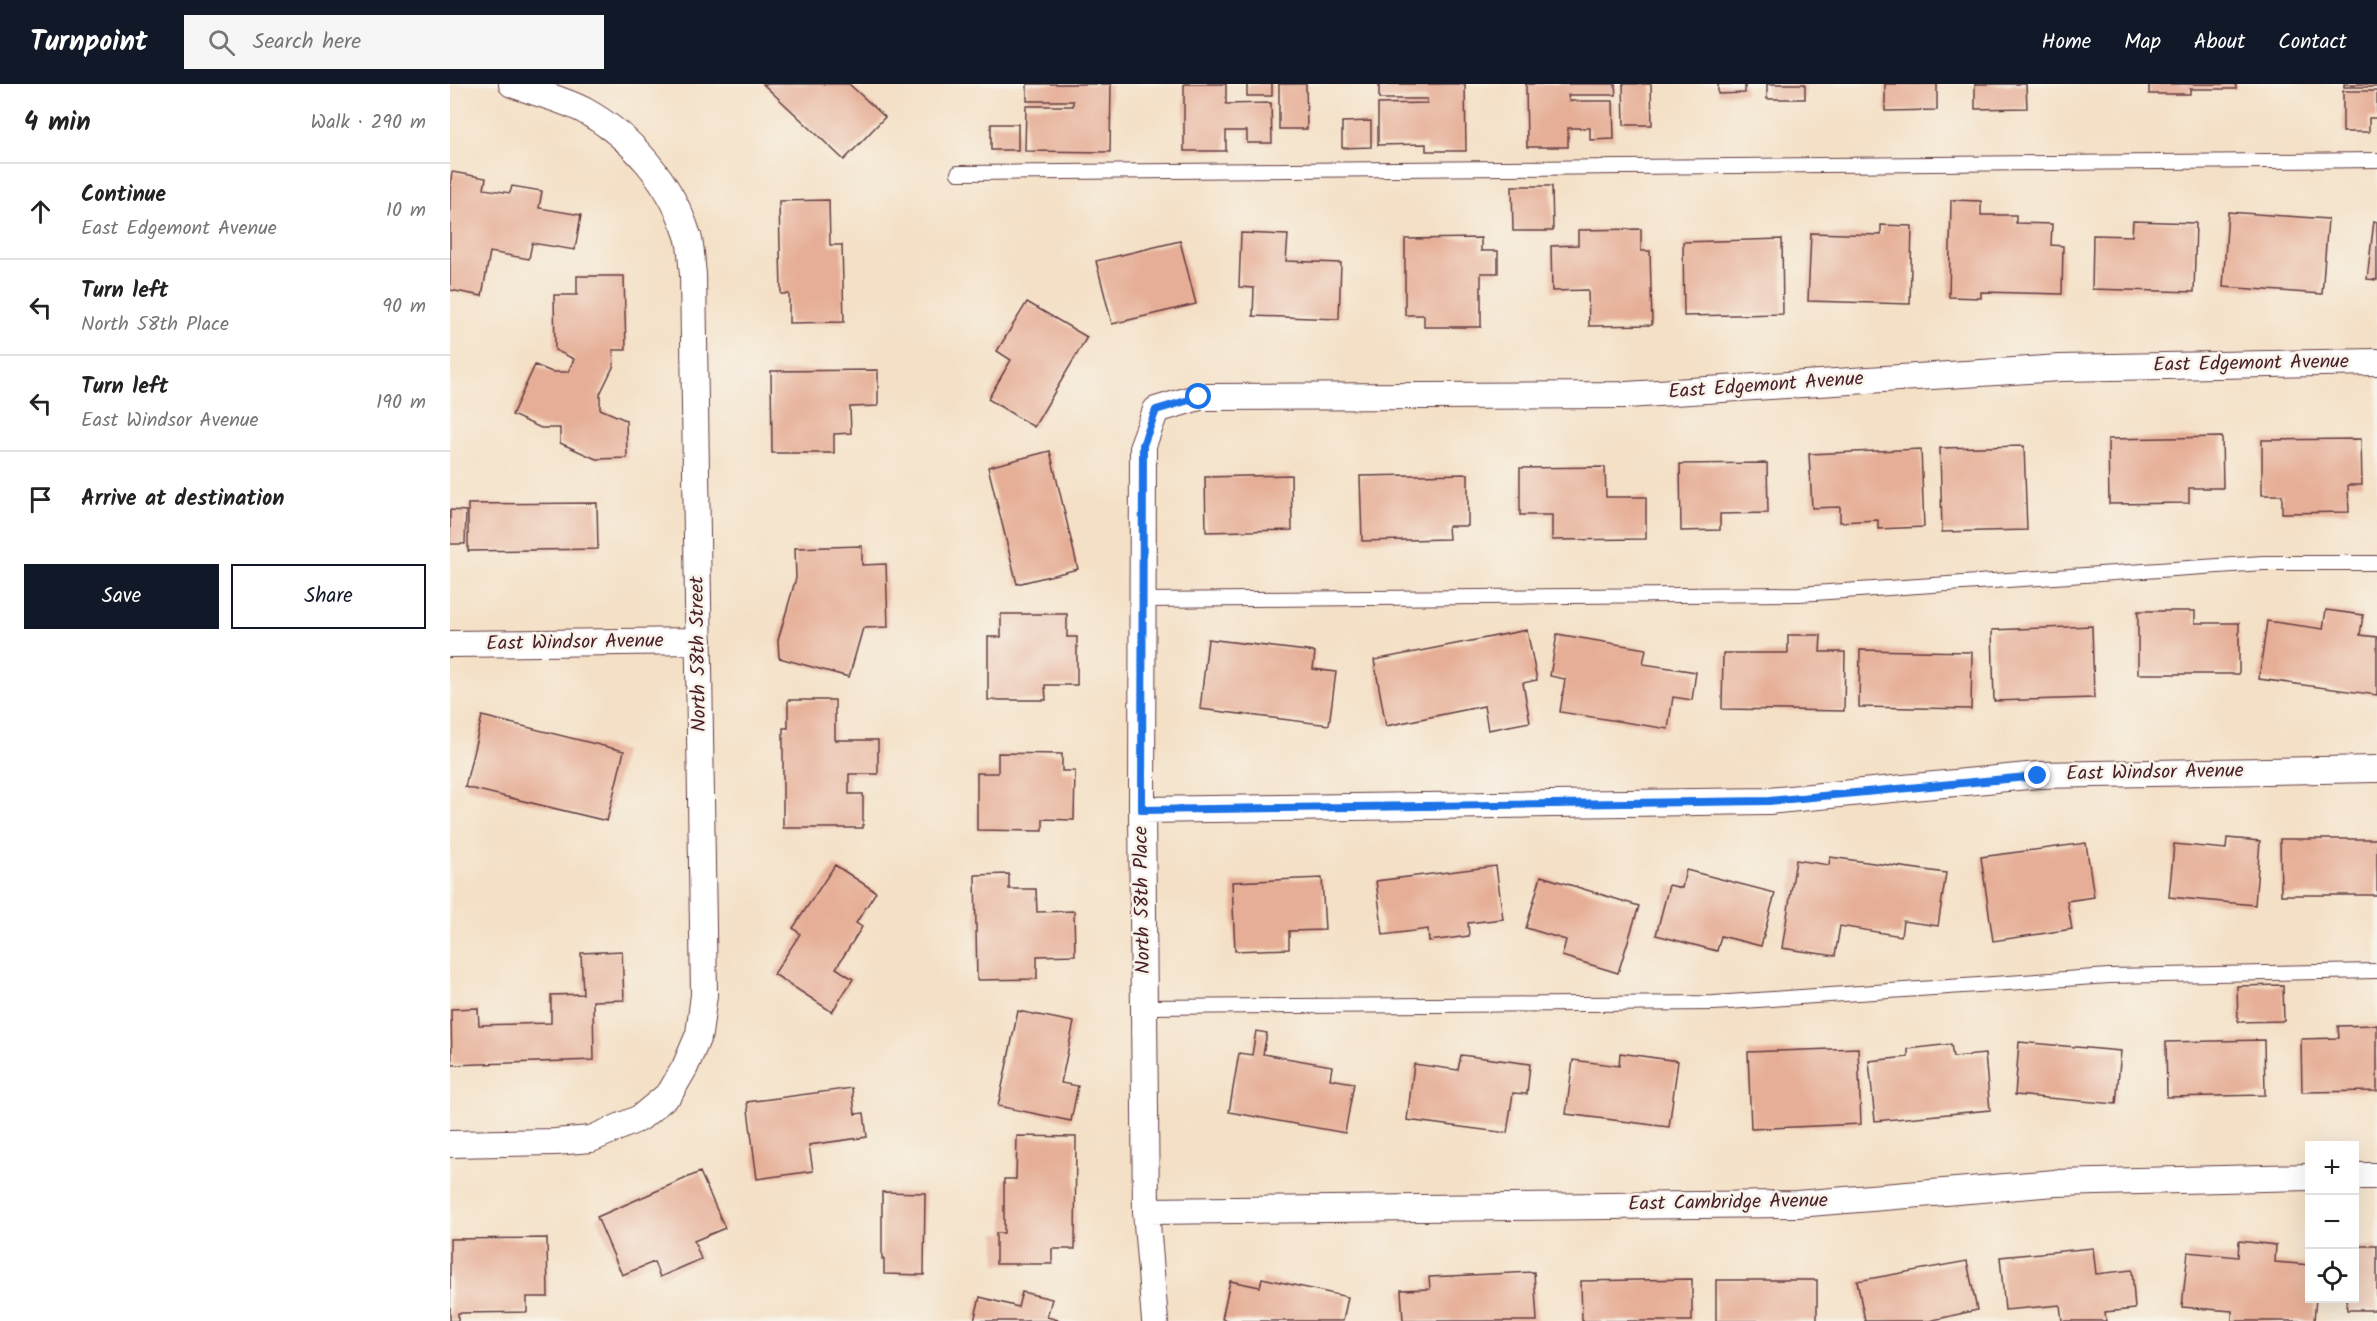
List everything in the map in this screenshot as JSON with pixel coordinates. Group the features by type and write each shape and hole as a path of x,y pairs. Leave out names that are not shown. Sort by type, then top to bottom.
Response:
{"street":[{"name":"North 58th Street","path":"450,1144 591,1139 640,1118 670,1093 685,1067 699,1034 704,995 693,274 688,235 678,211 657,174 623,136 584,110 512,84"},
{"name":"East Edgemont Avenue","path":"1156,410 1199,397 1626,395 2060,368 2377,362"},
{"name":"North 58th Place","path":"1155,1321 1146,1211 1142,810 1143,445 1156,410"},
{"name":"East Windsor Avenue","path":"450,644 699,641"},
{"name":"East Windsor Avenue","path":"1142,810 1769,801 2038,776 2377,770"},
{"path":"2359,1176 2377,1176"},
{"name":"East Cambridge Avenue","path":"1146,1211 1797,1204 2055,1183 2305,1177"}],"lane":[{"path":"958,173 2377,160"},
{"path":"1143,600 1799,594 2263,563 2377,563"},
{"path":"1144,1007 1714,1003 2109,975 2377,971"}],"building":[{"path":"763,84 849,84 885,117 844,160"},
{"path":"1027,84 1111,84 1110,152 1025,151 1026,106 1073,106 1073,101 1027,101"},
{"path":"1184,84 1226,84 1226,104 1271,103 1272,143 1247,143 1247,131 1226,131 1226,151 1184,151"},
{"path":"1247,84 1272,84 1272,96 1247,96"},
{"path":"1279,84 1306,84 1307,129 1279,129"},
{"path":"1379,84 1465,84 1466,151 1426,151 1426,144 1378,145 1378,104 1427,103 1427,99 1379,99"},
{"path":"1526,84 1615,84 1616,95 1568,95 1569,101 1613,101 1614,139 1590,140 1590,128 1568,128 1568,147 1527,147"},
{"path":"1623,84 1651,84 1652,125 1624,125"},
{"path":"1718,84 1745,84 1745,93 1718,94"},
{"path":"1767,84 1805,84 1805,99 1767,99"},
{"path":"1885,84 1937,84 1937,110 1885,111"},
{"path":"1975,84 2026,84 2027,108 1975,109"},
{"path":"2149,84 2236,84 2236,89 2190,89 2190,94 2149,94"},
{"path":"2344,84 2377,84 2377,87 2344,87"},
{"path":"2343,91 2377,91 2377,118 2369,118 2369,132 2343,132"},
{"path":"1371,121 1371,147 1342,148 1342,122"},
{"path":"991,124 1018,124 1018,150 991,150"},
{"path":"452,172 486,178 484,189 510,193 512,186 542,191 539,208 581,215 575,250 532,243 529,259 490,252 482,296 450,290"},
{"path":"1512,186 1552,186 1553,231 1513,231"},
{"path":"829,200 830,245 842,245 844,322 789,323 789,294 781,294 779,201"},
{"path":"1951,200 1981,201 1981,215 2016,215 2016,223 2052,224 2051,245 2063,246 2062,294 1981,292 1981,298 1949,297"},
{"path":"2228,212 2328,219 2322,294 2223,287"},
{"path":"2133,221 2196,223 2194,292 2092,289 2093,235 2132,236"},
{"path":"2374,221 2377,222 2377,280 2367,279"},
{"path":"1881,225 1912,226 1910,304 1808,301 1811,233 1881,235"},
{"path":"1641,229 1641,251 1650,251 1652,325 1589,326 1588,290 1552,291 1551,246 1578,245 1578,230"},
{"path":"1241,233 1288,235 1286,261 1341,263 1339,319 1253,316 1254,288 1239,287"},
{"path":"1481,238 1481,251 1498,251 1498,273 1481,273 1481,327 1424,327 1424,315 1405,315 1405,239"},
{"path":"1782,239 1783,314 1684,316 1683,242"},
{"path":"1180,241 1196,304 1112,324 1096,261"},
{"path":"577,276 624,276 626,350 613,350 614,365 600,394 600,409 626,420 627,458 596,459 560,443 560,428 541,428 512,415 535,365 552,372 568,372 574,359 555,350 554,295 577,295"},
{"path":"1027,302 1087,337 1034,427 988,399 1011,360 997,351"},
{"path":"878,370 878,406 850,407 851,433 834,434 834,453 772,453 771,371"},
{"path":"2222,437 2223,488 2189,488 2189,503 2109,504 2108,439"},
{"path":"2361,439 2362,485 2348,485 2349,512 2282,513 2282,495 2262,495 2262,440"},
{"path":"2024,446 2027,530 1942,532 1940,448"},
{"path":"1921,449 1924,527 1878,529 1878,520 1840,522 1840,507 1812,508 1809,454"},
{"path":"1050,451 1078,569 1017,584 988,467"},
{"path":"1767,463 1768,513 1720,514 1720,530 1681,531 1680,464"},
{"path":"1605,467 1606,497 1646,497 1646,539 1552,540 1552,515 1520,515 1520,468"},
{"path":"1468,474 1468,526 1448,526 1449,539 1362,541 1360,476"},
{"path":"1291,475 1292,530 1206,532 1205,477"},
{"path":"597,503 598,549 468,551 468,504"},
{"path":"450,510 466,511 465,544 450,544"},
{"path":"862,546 862,565 886,564 888,627 863,628 849,677 779,658 778,640 796,578 795,548"},
{"path":"2326,610 2363,615 2360,635 2377,637 2377,695 2259,679 2267,621 2323,629"},
{"path":"2138,611 2195,611 2195,623 2239,623 2239,674 2138,674"},
{"path":"1001,614 1067,614 1067,637 1077,637 1077,685 1045,685 1046,700 988,700 988,637 1001,637"},
{"path":"2092,626 2094,698 1994,701 1992,630"},
{"path":"1527,630 1537,680 1523,683 1530,722 1488,730 1484,706 1386,726 1374,660"},
{"path":"1557,634 1646,649 1643,664 1696,672 1692,700 1673,697 1668,729 1560,712 1565,679 1550,676"},
{"path":"1788,635 1821,635 1820,652 1845,652 1844,711 1722,709 1723,653 1788,653"},
{"path":"1208,639 1315,652 1313,669 1336,672 1329,725 1200,709"},
{"path":"1860,650 1972,652 1971,709 1859,707"},
{"path":"788,700 835,700 835,740 878,740 878,774 849,774 849,794 863,794 863,828 783,828 783,728 788,728"},
{"path":"482,716 624,751 607,821 465,787"},
{"path":"998,753 1062,754 1062,771 1075,771 1074,820 1043,819 1043,831 977,830 977,773 998,773"},
{"path":"2227,838 2260,841 2255,905 2169,897 2174,844 2226,849"},
{"path":"2280,839 2377,839 2377,895 2281,895"},
{"path":"2086,843 2094,897 2067,901 2072,929 1993,941 1981,857"},
{"path":"1830,857 1946,873 1938,926 1903,921 1901,936 1840,926 1835,956 1782,948 1796,860 1829,865"},
{"path":"835,865 876,892 856,923 862,927 836,968 853,979 832,1012 774,974 800,934 793,928"},
{"path":"1496,866 1503,919 1468,923 1469,936 1429,941 1428,929 1383,935 1376,881"},
{"path":"1686,870 1775,893 1761,946 1721,936 1717,951 1656,935 1669,885 1682,888"},
{"path":"1009,874 1009,889 1036,889 1037,912 1074,911 1075,955 1037,956 1037,979 977,980 975,875"},
{"path":"1541,876 1639,906 1618,973 1562,956 1566,940 1526,928"},
{"path":"1322,878 1325,930 1289,931 1289,949 1235,951 1232,882"},
{"path":"622,951 624,1000 593,1001 594,1060 452,1065 451,1009 478,1008 479,1025 551,1023 551,995 583,994 581,953"},
{"path":"2283,985 2284,1021 2238,1022 2237,986"},
{"path":"1018,1011 1074,1022 1061,1083 1078,1086 1071,1121 998,1106"},
{"path":"2377,1025 2377,1091 2302,1092 2301,1039 2339,1038 2338,1026"},
{"path":"1256,1031 1267,1033 1263,1054 1332,1066 1330,1079 1354,1083 1345,1133 1229,1112 1239,1053 1252,1055"},
{"path":"2264,1040 2265,1095 2167,1097 2166,1042"},
{"path":"2019,1042 2121,1051 2116,1104 2015,1095"},
{"path":"1951,1044 1953,1057 1985,1054 1990,1110 1875,1121 1869,1061 1908,1057 1908,1049"},
{"path":"1858,1048 1861,1124 1751,1129 1748,1052"},
{"path":"1620,1053 1678,1061 1669,1127 1566,1114 1573,1060 1619,1066"},
{"path":"1461,1055 1530,1064 1527,1094 1513,1093 1507,1133 1407,1120 1414,1064 1458,1070"},
{"path":"852,1088 855,1114 864,1113 867,1137 809,1145 813,1171 757,1179 747,1102"},
{"path":"1017,1136 1076,1137 1075,1249 1052,1249 1052,1264 996,1264 996,1233 1004,1233 1004,1179 1016,1179"},
{"path":"700,1172 725,1228 694,1241 701,1259 660,1277 654,1262 622,1275 597,1217"},
{"path":"882,1192 925,1193 924,1275 884,1274"},
{"path":"547,1238 548,1297 527,1297 527,1312 458,1313 458,1321 450,1321 450,1239"},
{"path":"2239,1241 2276,1245 2275,1262 2305,1265 2305,1303 2316,1303 2314,1321 2232,1321 2232,1311 2182,1307 2188,1252 2238,1257"},
{"path":"2359,1246 2377,1246 2377,1310 2347,1310 2346,1303 2359,1303"},
{"path":"2093,1248 2096,1274 2132,1270 2135,1309 2105,1312 2106,1321 2062,1321 2060,1305 2005,1310 2000,1257"},
{"path":"1967,1261 1977,1310 1929,1321 1865,1321 1857,1281"},
{"path":"1534,1272 1537,1321 1403,1321 1401,1290 1430,1289 1429,1277"},
{"path":"1262,1278 1348,1297 1343,1321 1232,1321 1222,1319 1230,1281 1260,1287"},
{"path":"1692,1279 1692,1321 1582,1321 1581,1281"},
{"path":"1716,1280 1817,1280 1817,1321 1716,1321"},
{"path":"1022,1292 1052,1299 1047,1317 1062,1321 974,1321 980,1297 1018,1307"}],"route":[{"path":"1199,397 1156,410 1143,445 1142,810 1769,801 2038,776"}]}
